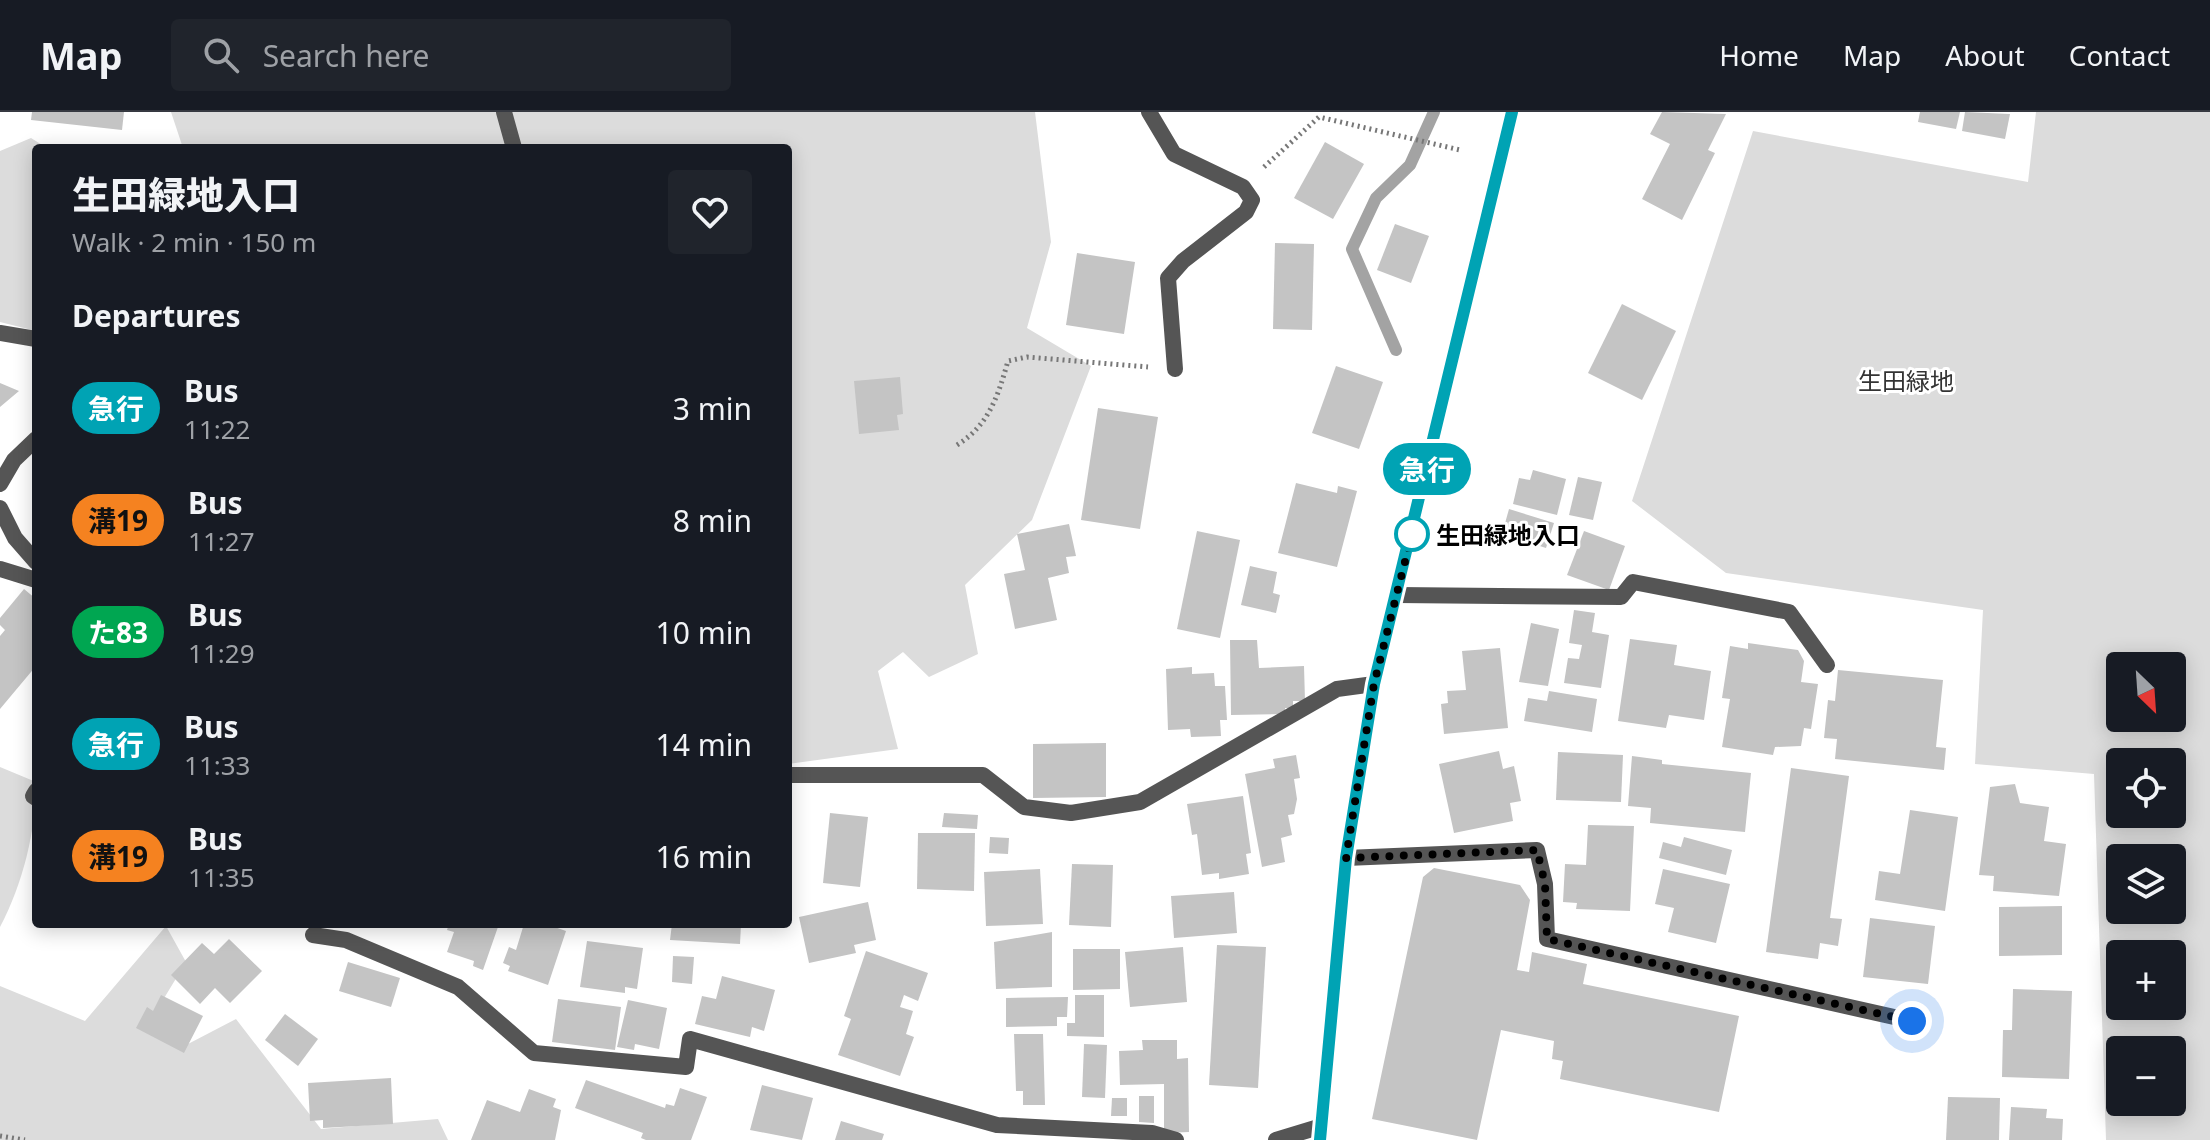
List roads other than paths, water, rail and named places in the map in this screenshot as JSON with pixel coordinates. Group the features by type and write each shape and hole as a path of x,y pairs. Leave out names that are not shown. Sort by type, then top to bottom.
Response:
{"street":[{"path":"504,112 513,144"},
{"path":"1149,112 1174,154 1243,187 1252,200 1246,212 1183,261 1168,278 1175,369"},
{"path":"1276,1140 1321,1133 1346,858 1374,684 1512,112"},
{"path":"0,333 32,338"},
{"path":"0,484 14,460 32,443"},
{"path":"0,508 15,538 32,557"},
{"path":"0,569 32,579"},
{"path":"1397,595 1621,597 1633,582 1789,612 1827,665"},
{"path":"792,775 983,775 1024,807 1071,813 1140,802 1337,689 1374,684"},
{"path":"1346,858 1537,850 1545,884 1547,939 1912,1021"},
{"path":"313,935 346,940 458,987 534,1053 686,1067 690,1039 997,1125 1152,1133 1176,1140"}],"waterway":[{"path":"1396,350 1352,249 1376,198 1410,165 1434,112"}],"place":[{"name":"生田緑地入口","path":"1412,534"}],"park label":[{"name":"生田緑地","path":"1906,380"}]}
